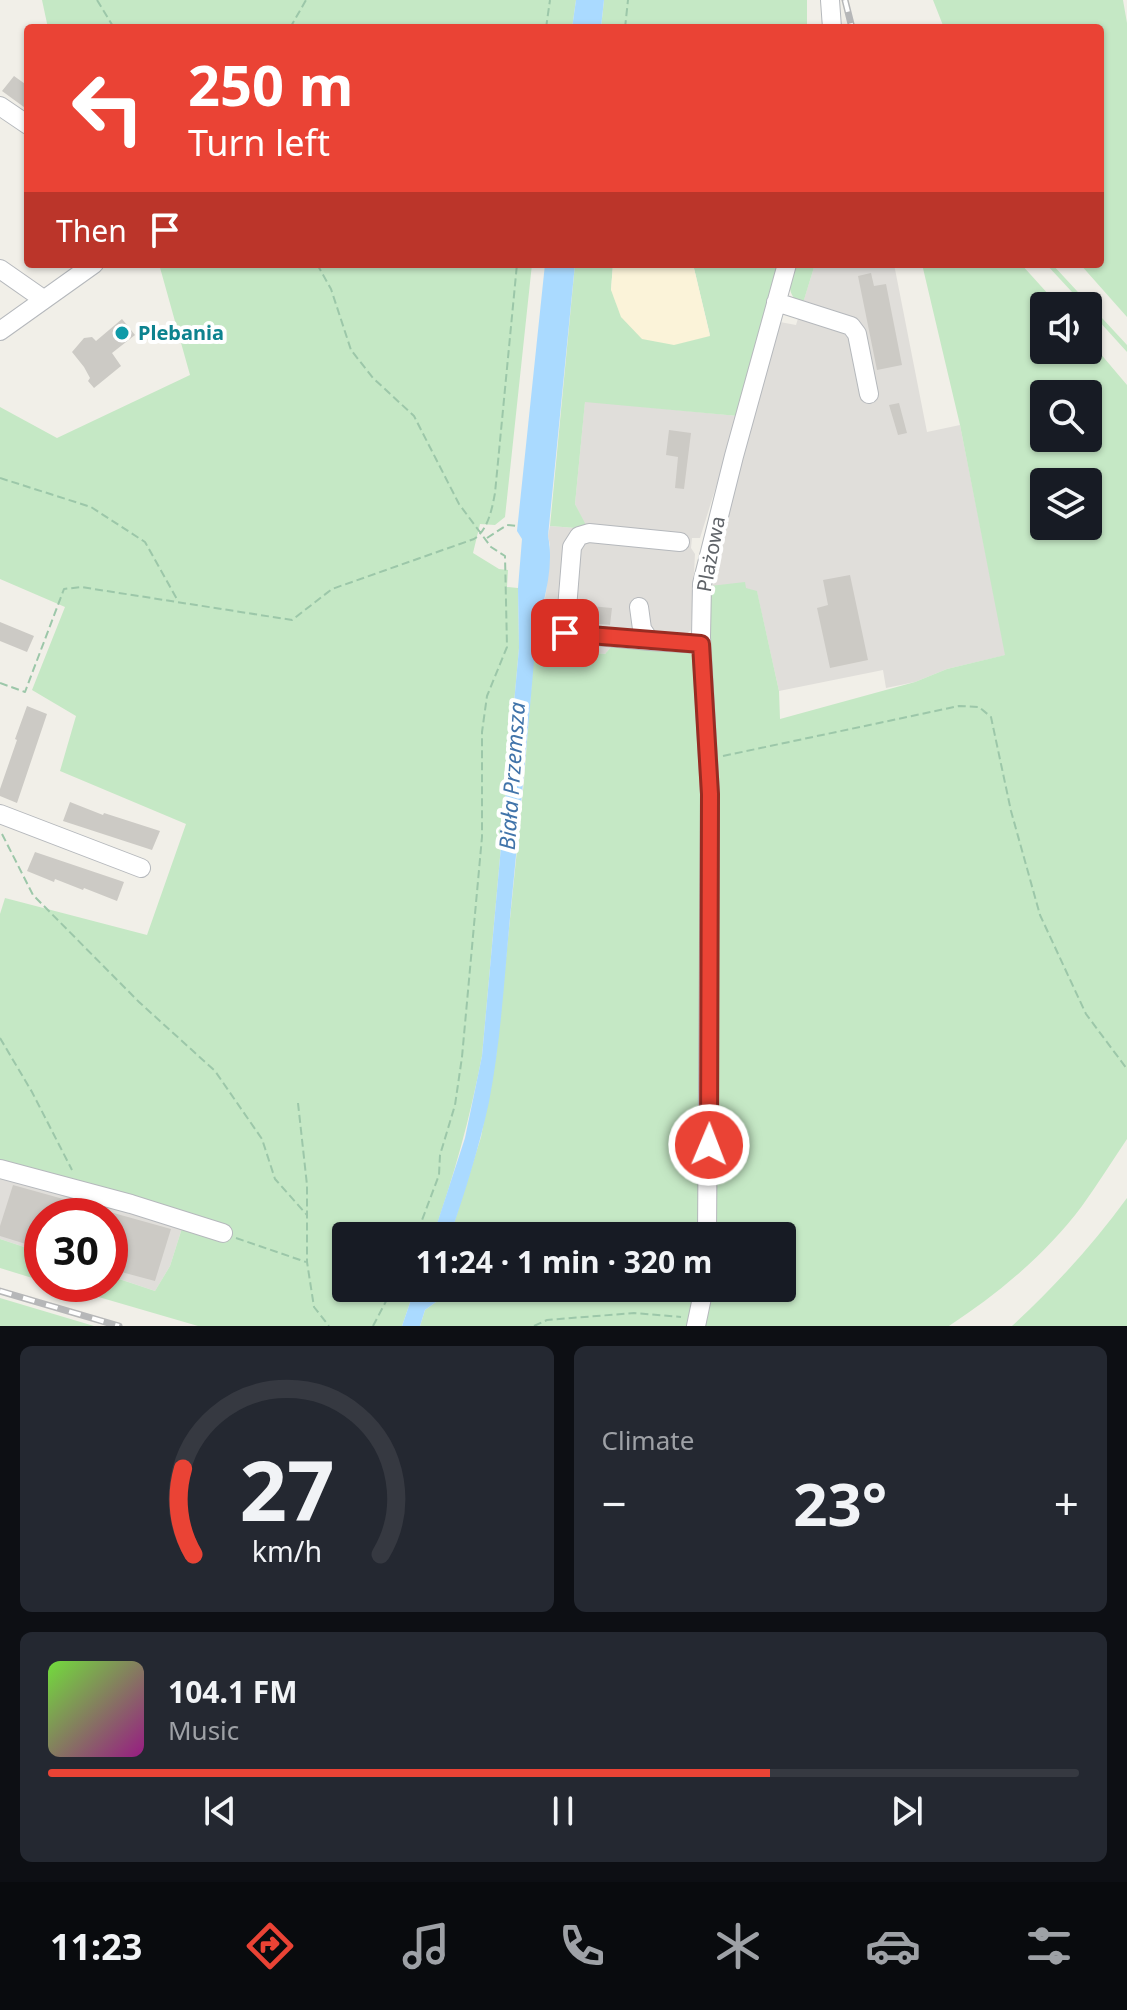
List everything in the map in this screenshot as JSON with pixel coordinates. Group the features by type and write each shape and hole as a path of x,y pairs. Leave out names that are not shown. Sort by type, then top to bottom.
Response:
{"street":[{"path":"830,0 832,24"},
{"path":"0,106 24,122"},
{"path":"0,331 88,268"},
{"name":"Plażowa","path":"707,1222 710,794 701,644 702,584 707,555 786,268"},
{"path":"0,269 43,299"},
{"path":"776,302 851,326 857,334 869,394"},
{"path":"680,542 589,533 579,536 572,547 565,633 701,644"},
{"path":"639,607 642,629 650,641"},
{"path":"0,814 141,868"},
{"path":"0,1169 223,1233"},
{"path":"697,1323 701,1302"}],"path":[{"path":"97,0 112,24"},
{"path":"292,24 306,0"},
{"path":"547,24 550,0"},
{"path":"625,24 628,0"},
{"path":"319,268 331,289 351,350 373,378 414,416 459,504 491,547 505,556 507,647 487,696 482,732 482,837 462,1057 455,1105 440,1155 439,1175 421,1222"},
{"path":"0,683 25,692 64,589 81,587 292,620 332,589 474,539 483,533 495,493 517,268"},
{"path":"0,478 91,507 145,542 179,602"},
{"path":"486,539 507,525 517,526"},
{"path":"708,759 959,706 979,707 987,712 996,733 1011,811 1040,915 1086,1014 1127,1069"},
{"path":"0,829 33,895 139,1002 215,1071 262,1139 275,1179 307,1215"},
{"path":"0,1038 32,1092 82,1191"},
{"path":"298,1103 307,1185 307,1262 314,1307 329,1326"},
{"path":"223,1233 307,1262"},
{"path":"373,1326 386,1302"},
{"path":"534,1326 547,1320 634,1313 666,1314 697,1323"}],"shaded area":[{"path":"814,268 895,268 927,432 960,425 1006,655 886,688 883,670 779,691 757,592 710,586 716,543 780,322 796,325"},
{"path":"585,401 738,416 700,538 692,538 691,548 695,554 691,630 682,638 682,653 611,647 605,654 556,650 559,613 542,611 550,545 548,536 550,526 587,529 575,504"},
{"path":"0,1173 88,1198 24,1198 24,1247 0,1239"},
{"path":"128,1209 183,1225 170,1266 155,1291 128,1282"}],"green space":[{"path":"42,0 576,0 573,24 47,24"},
{"path":"604,0 807,0 807,24 601,24"},
{"path":"933,0 1123,0 1127,23 1127,317 1084,268 1104,268 1104,24 942,24"},
{"path":"160,268 532,268 505,517 495,525 480,524 473,553 499,569 508,570 507,587 518,588 519,648 482,1056 461,1147 438,1222 332,1222 332,1302 410,1302 402,1326 198,1326 116,1302 128,1302 128,1282 155,1291 170,1266 183,1225 128,1209 128,1198 88,1198 0,1173 0,914 5,898 147,935 186,824 60,771 76,716 32,690 65,607 0,579 0,407 57,438 190,375"},
{"path":"575,268 613,268 611,290 710,335 694,268 780,268 738,416 585,402 575,504 588,529 550,526"},
{"path":"794,268 814,268 803,303 793,296 790,281"},
{"path":"923,268 1025,268 1046,292 1030,292 1030,364 1102,364 1102,356 1127,385 1127,1139 1068,1224 1004,1286 949,1326 420,1326 425,1310 436,1302 796,1302 796,1222 454,1222 481,1137 496,1056 535,640 542,611 559,613 556,650 605,654 611,647 690,653 697,661 716,766 709,631 710,586 745,582 746,588 757,591 779,691 780,719 915,682 947,669 1005,655 960,425"},
{"path":"1050,268 1056,268 1078,292 1072,292"},
{"path":"1102,318 1127,345 1127,352 1102,324"},
{"path":"1127,1198 1127,1326 1012,1326 1073,1265"},
{"path":"0,1239 24,1247 24,1275 0,1268"},
{"path":"0,1298 94,1326 0,1326"}],"sand":[{"path":"613,268 694,268 710,336 674,345 642,339 621,317 611,290"}],"water":[{"path":"576,0 604,0 601,24 573,24"},
{"name":"Biała Przemsza","path":"545,268 575,268 548,536 550,564 535,650 493,1077 476,1153 455,1222 438,1222 465,1138 482,1056 519,648 518,588 522,539 517,531"},
{"path":"410,1302 436,1302 425,1310 420,1326 402,1326"}],"building":[{"path":"14,76 24,83 24,107 2,91"},
{"path":"871,273 874,286 886,284 902,365 877,370 858,276"},
{"path":"122,319 135,335 112,353 121,366 94,388 88,381 90,378 84,367 72,352 84,338 92,337 96,341"},
{"path":"899,403 907,433 898,435 889,405"},
{"path":"669,430 691,433 684,489 675,488 678,457 666,455"},
{"path":"850,575 868,660 830,668 817,608 828,605 823,580"},
{"path":"579,605 612,608 610,625 578,622"},
{"path":"0,622 34,636 27,652 0,641"},
{"path":"27,706 47,714 17,803 0,796 0,789"},
{"path":"70,802 160,831 152,850 63,821"},
{"path":"35,852 124,882 117,901 27,871"},
{"path":"13,1185 60,1198 24,1198 24,1243 0,1236 0,1226"},
{"path":"128,1217 171,1229 155,1281 128,1274"}],"railway":[{"path":"845,0 851,24"},
{"path":"0,1291 119,1326"}],"place":[{"name":"Plebania","path":"122,333"}],"route":[{"path":"565,633 701,644 710,794 709,1145"}]}
